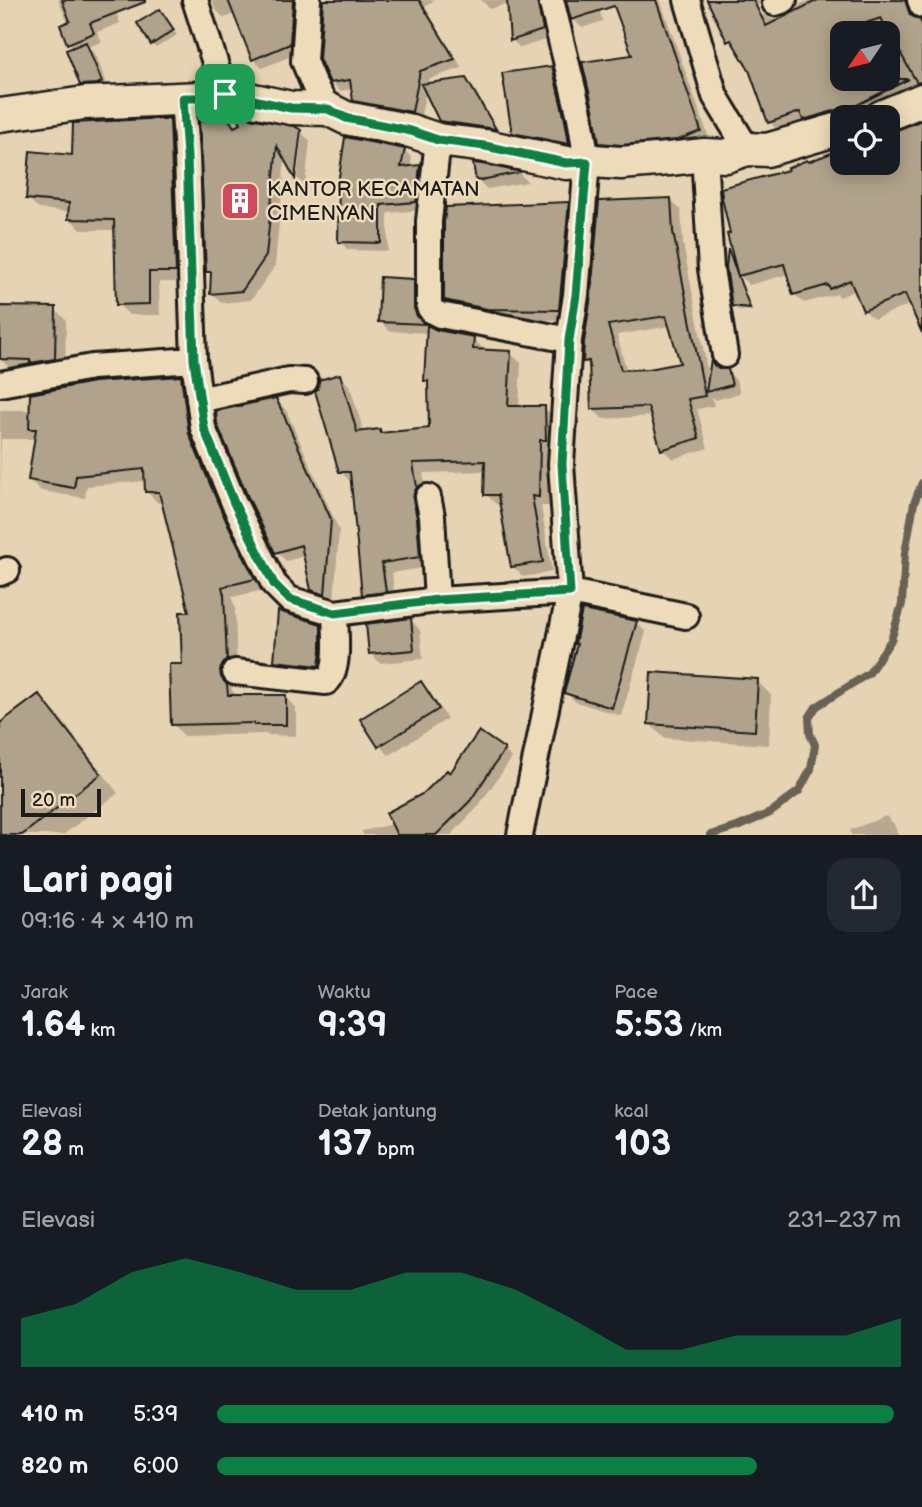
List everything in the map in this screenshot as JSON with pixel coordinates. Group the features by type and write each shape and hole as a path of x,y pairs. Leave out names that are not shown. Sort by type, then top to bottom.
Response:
{"street":[{"path":"195,0 225,94"},
{"path":"309,0 304,61 328,109"},
{"path":"520,835 570,592 562,464 569,340 576,295 587,162 580,117 551,0"},
{"path":"687,0 715,96 747,149"},
{"path":"0,116 85,103 201,98 225,94 291,108 328,109 346,118 411,131 438,140 496,148 566,163 621,163 704,155 726,156 747,149 767,150 830,132"},
{"path":"183,98 194,360 204,428 234,503 274,584 289,599 335,613 437,600 570,592 686,616"},
{"path":"900,109 922,100"},
{"path":"438,140 429,221 429,307 440,315 569,340"},
{"path":"704,155 711,269 725,355"},
{"path":"0,384 92,367 194,360"},
{"path":"199,400 289,380 305,381"},
{"path":"428,497 432,516 437,600"},
{"path":"234,671 330,681 335,668 335,613"}],"building":[{"path":"62,0 145,2 90,23 94,33 67,44 60,25 70,21"},
{"path":"228,0 293,0 290,44 252,60"},
{"path":"323,0 419,0 455,59 420,71 412,112 353,101 350,80 330,83 319,59"},
{"path":"507,0 537,0 543,30 510,41"},
{"path":"566,0 656,0 701,131 677,140 621,145 599,143 582,62 632,55 614,6 571,20"},
{"path":"707,0 753,0 766,26 818,0 905,0 910,15 922,24 922,82 917,83 900,52 900,21 883,21 881,18 872,21 830,21 830,91 885,91 857,105 830,105 830,112 803,120 800,112 768,123 749,70 731,40 727,42"},
{"path":"160,9 174,30 151,45 137,23"},
{"path":"86,42 102,82 80,85 66,50"},
{"path":"552,66 569,144 512,133 502,73"},
{"path":"466,78 496,129 439,121 421,84"},
{"name":"KANTOR KECAMATAN CIMENYAN","path":"225,113 234,127 241,124 238,116 294,126 301,130 295,179 277,146 266,256 242,291 210,294 211,272 206,272 199,120 204,121 204,116"},
{"path":"170,119 176,272 149,272 149,304 116,305 114,220 68,219 69,203 26,199 30,151 72,155 73,123"},
{"path":"922,120 922,333 905,294 863,311 850,280 830,289 828,285 793,295 784,264 738,276 727,234 730,233 721,188 788,170 787,168 807,160 808,162 830,154 830,175 900,175 900,129"},
{"path":"345,137 405,149 401,167 420,165 416,202 381,205 381,243 338,242 339,177"},
{"path":"473,163 482,164 521,172 476,181"},
{"path":"671,198 673,232 705,396 688,399 699,438 661,450 648,407 591,409 589,361 583,362 599,201","holes":["666,316 680,363 649,369 621,370 608,325"]},
{"path":"569,202 559,310 487,309 444,300 446,207"},
{"path":"728,249 750,308 732,306 726,267"},
{"path":"380,277 414,279 414,308 425,324 378,322"},
{"path":"0,306 56,307 55,359 30,363 30,360 0,359"},
{"path":"427,325 437,330 474,337 473,349 511,351 508,406 545,406 546,440 540,440 539,497 532,496 543,562 511,567 498,495 484,495 485,461 413,463 417,487 413,499 420,557 382,563 386,592 362,595 350,472 339,472 315,391 318,389 319,380 340,374 357,432 380,429 380,433 429,428 428,381 424,381"},
{"path":"711,359 719,369 728,369 732,385 706,392"},
{"path":"181,376 189,434 221,510 255,579 222,587 227,660 220,670 221,677 227,685 228,695 286,695 286,725 171,725 169,664 182,664 180,612 189,612 159,492 145,492 144,469 76,476 74,488 28,480 36,429 29,429 30,394 94,382"},
{"path":"276,398 331,519 325,595 311,590 301,545 275,553 217,424 216,411"},
{"path":"582,610 637,621 612,708 564,693 577,644"},
{"path":"278,611 321,624 319,666 274,661"},
{"path":"411,618 414,650 369,654 366,624"},
{"path":"651,672 758,679 755,731 648,724"},
{"path":"421,681 439,709 378,747 360,719"},
{"path":"39,694 101,774 22,835 0,835 0,723"},
{"path":"479,731 505,749 470,801 436,835 397,835 386,813 424,793 447,770 450,773"}],"waterway":[{"path":"710,835 770,813 799,791 811,769 815,745 810,734 809,718 816,707 869,673 891,640 902,604 905,553 914,503 922,483"}],"place":[{"name":"KANTOR KECAMATAN CIMENYAN","path":"240,201"}],"route":[{"path":"225,94 291,108 328,109 346,118 411,131 438,140 485,146 566,163 587,162 576,295 569,340 562,464 570,592 437,600 335,613 289,599 274,584 234,503 204,428 194,360 183,98 225,94"}]}
